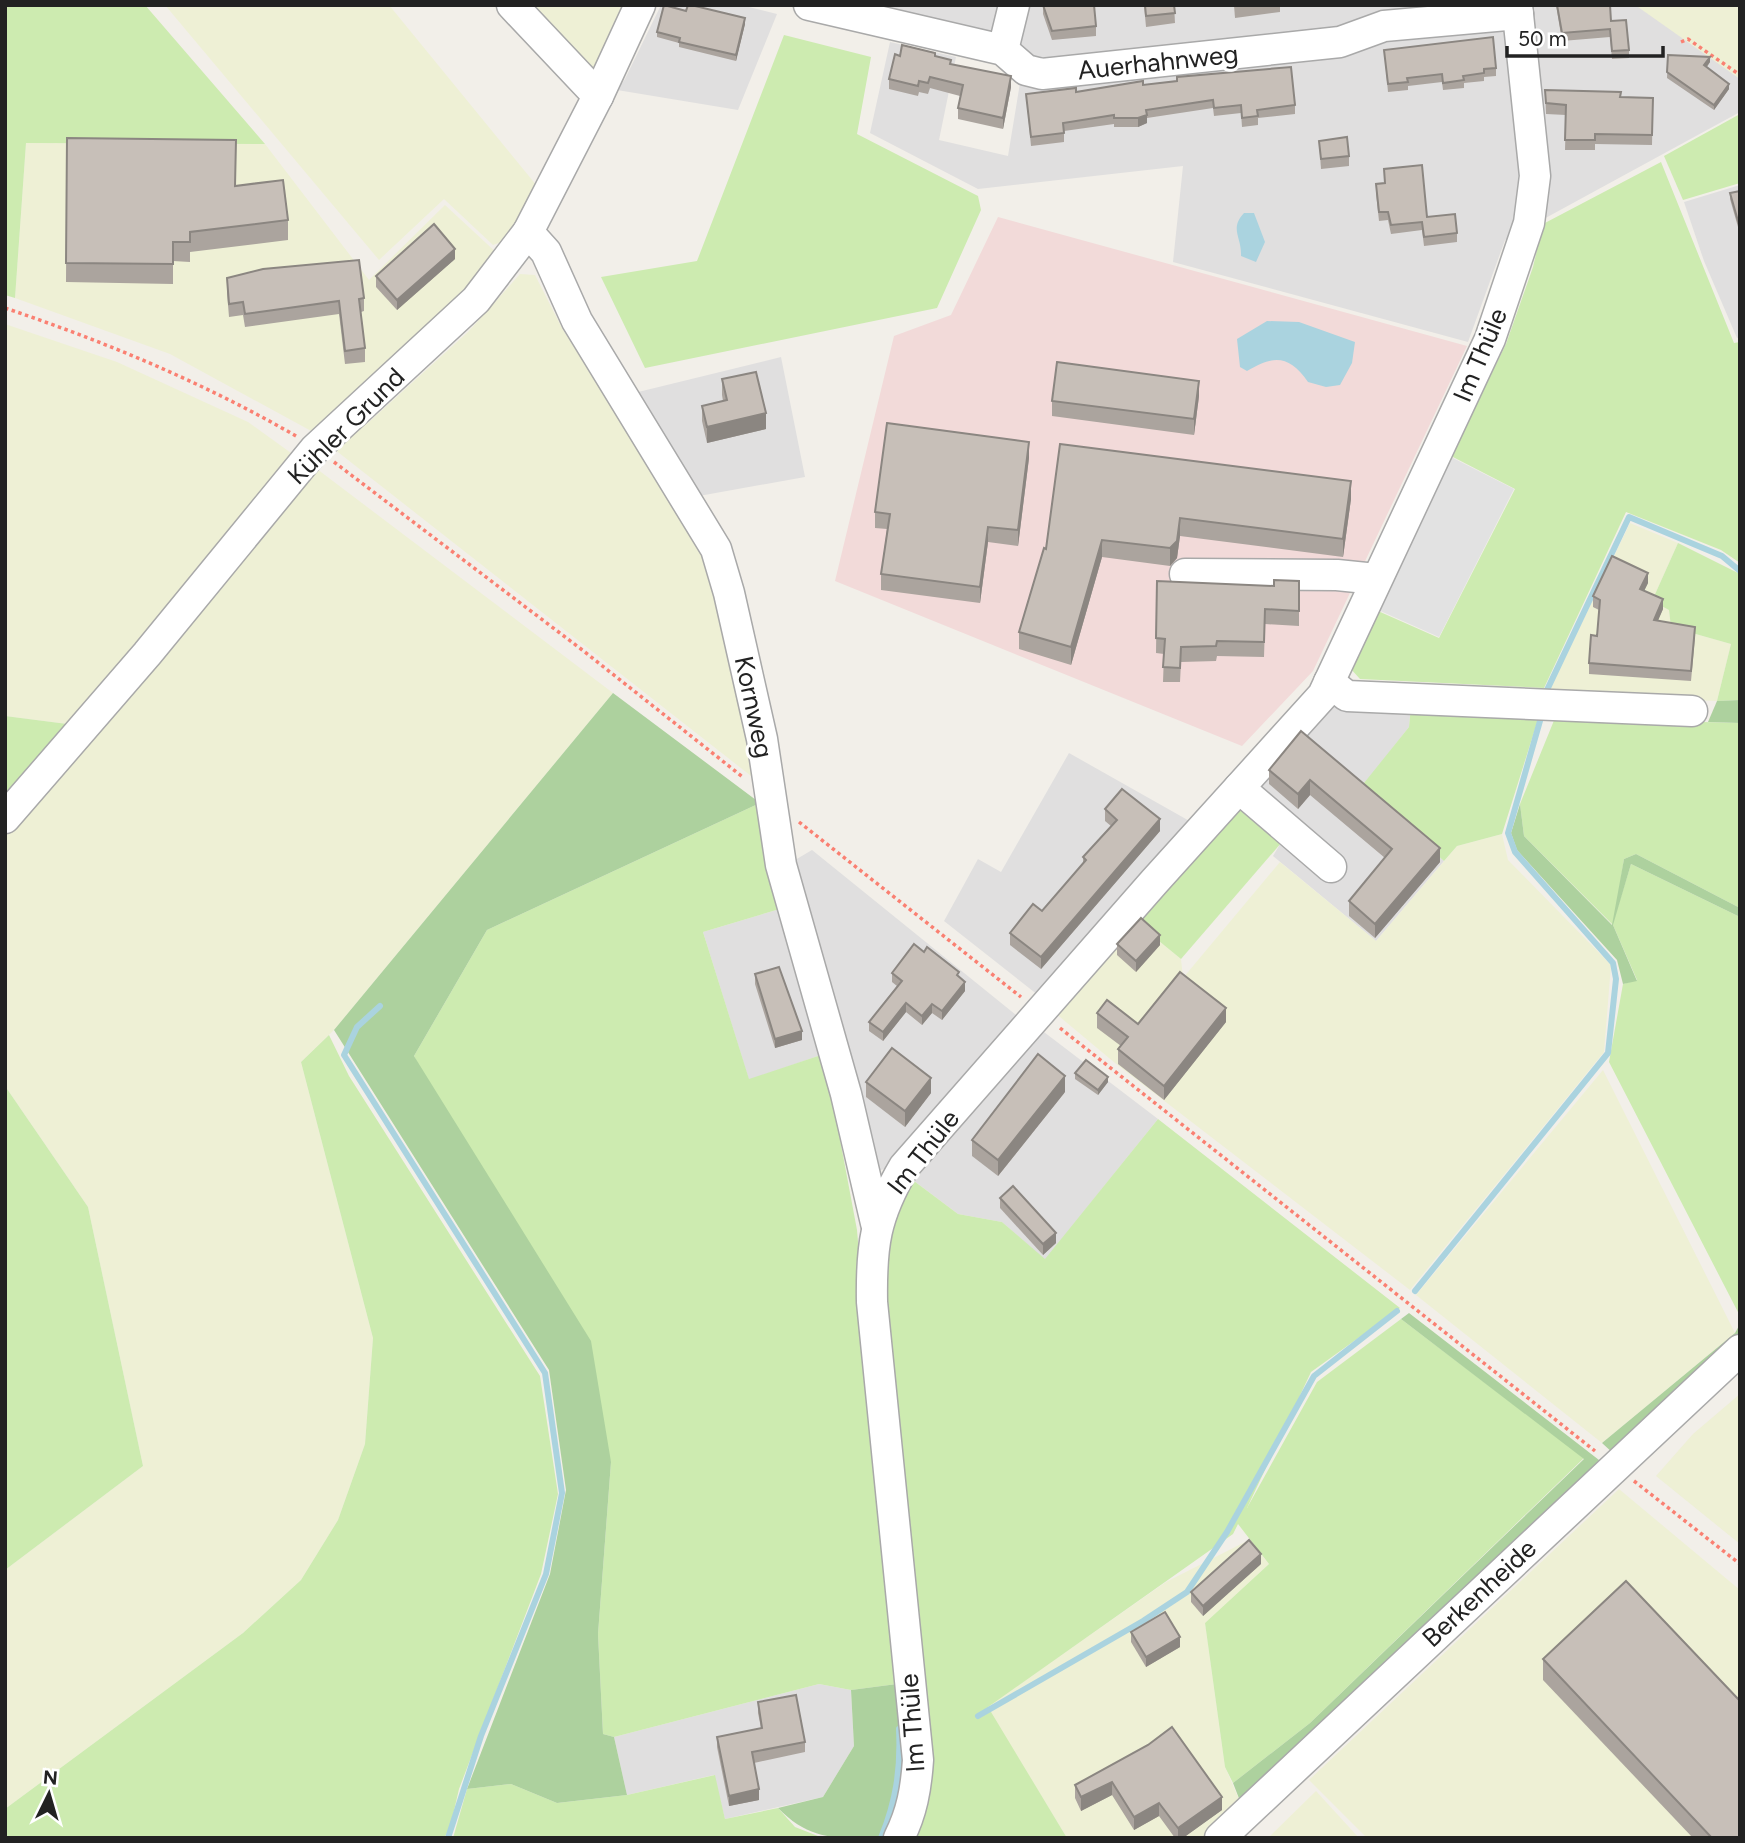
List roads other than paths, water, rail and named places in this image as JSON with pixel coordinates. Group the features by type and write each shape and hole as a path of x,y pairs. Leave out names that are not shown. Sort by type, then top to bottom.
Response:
{"street":[{"path":"512,5 598,96"},
{"name":"Kühler Grund","path":"5,818 147,654 315,449 476,300 528,232 598,96 640,5"},
{"name":"Auerhahnweg","path":"809,5 1003,50 1026,70 1042,74 1340,42 1384,26 1518,10"},
{"path":"1003,50 1014,5"},
{"name":"Im Thüle","path":"899,1838 909,1818 916,1790 918,1760 872,1302 871,1253 876,1223 887,1196 904,1167 1323,695 1490,339 1529,223 1535,176 1518,10"},
{"name":"Kornweg","path":"528,232 546,252 577,321 716,549 729,593 762,739 780,865 846,1094 876,1223"},
{"path":"1185,574 1337,575 1376,579"},
{"path":"1329,682 1348,696 1692,711"},
{"path":"1238,788 1331,867"},
{"name":"Berkenheide","path":"1220,1838 1740,1350"}],"water":[{"path":"1244,213 1254,213 1265,242 1256,262 1241,256 1237,224"},
{"path":"1267,321 1299,322 1355,342 1352,363 1340,385 1326,387 1308,382 1294,367 1280,360 1265,362 1247,371 1240,367 1237,339"}],"waterway":[{"path":"1547,690 1629,517 1722,556 1740,571"},
{"path":"1415,1291 1608,1053 1616,979 1613,963 1515,852 1508,833 1542,714"},
{"path":"380,1006 357,1027 344,1055 545,1373 562,1493 546,1574 481,1736 448,1838"},
{"path":"978,1716 1143,1621 1187,1592 1227,1532 1314,1376 1397,1311"},
{"path":"881,1838 896,1785 899,1729"}]}
